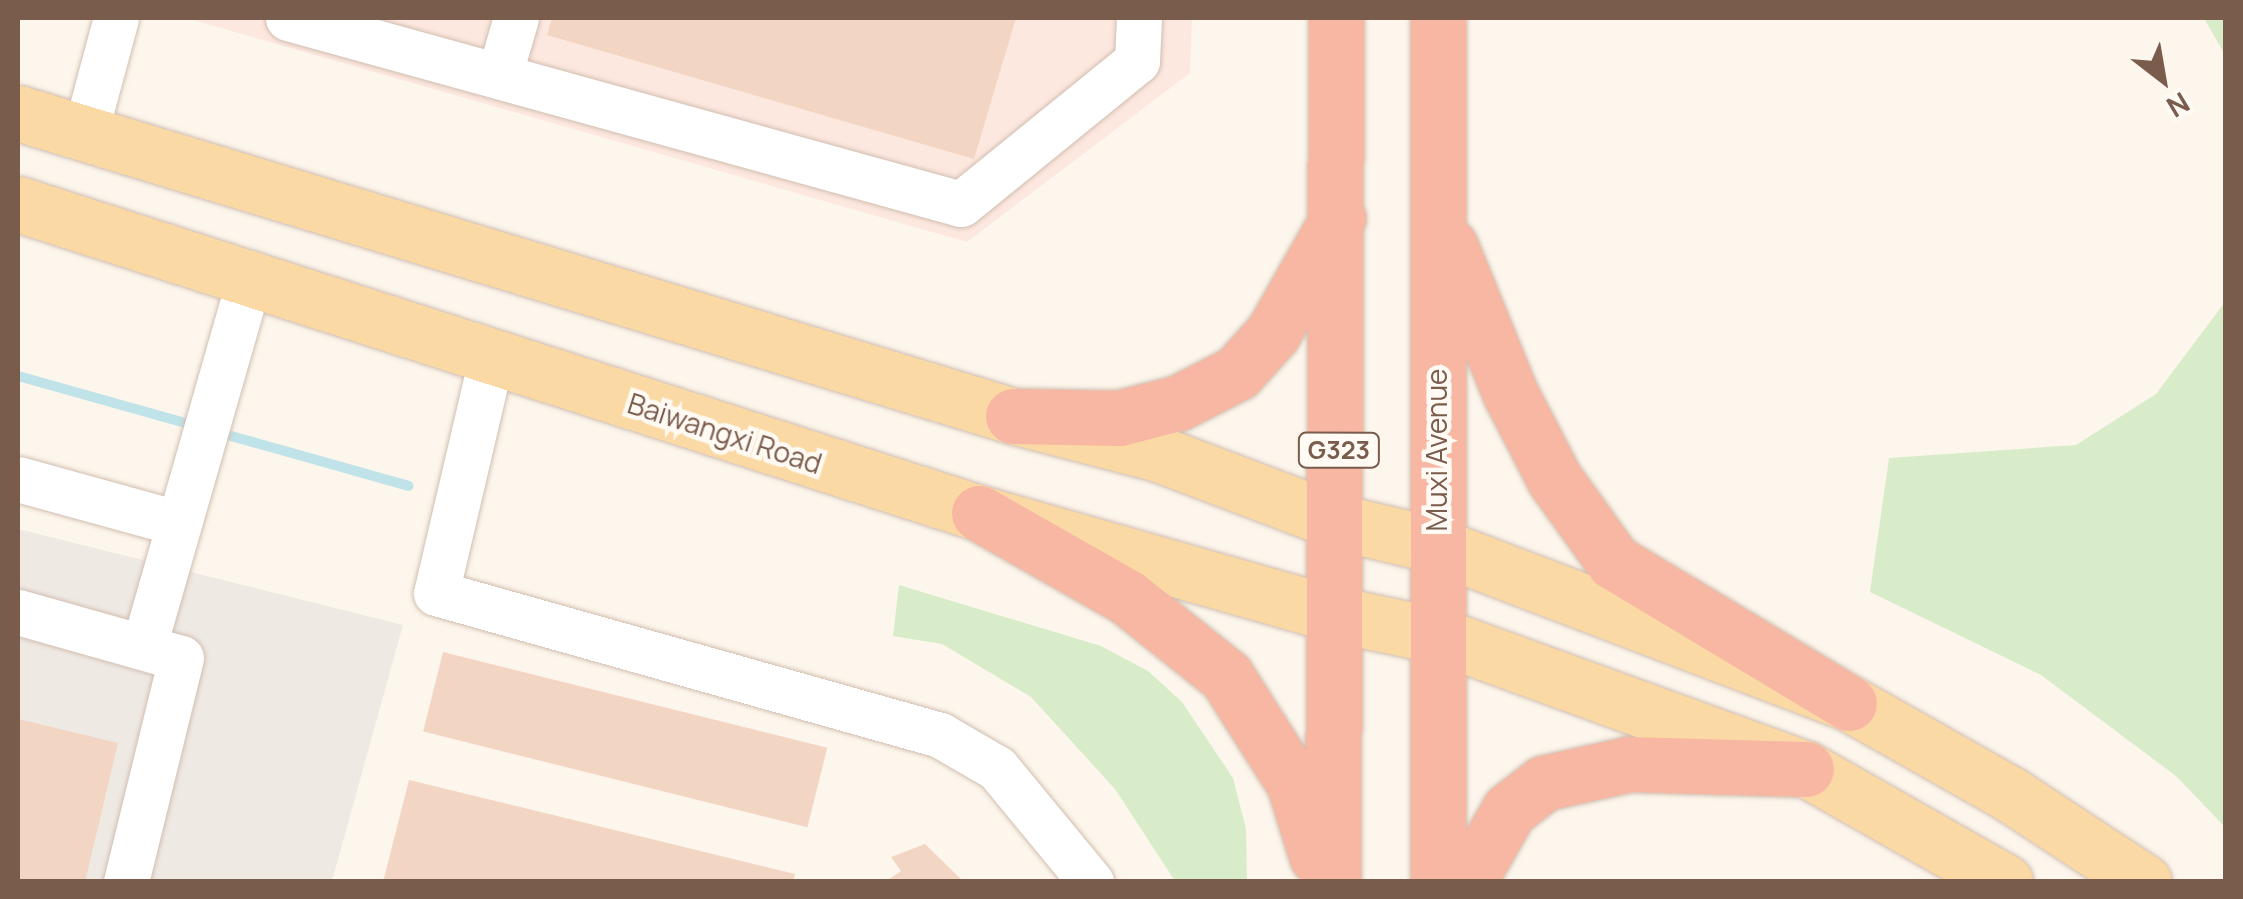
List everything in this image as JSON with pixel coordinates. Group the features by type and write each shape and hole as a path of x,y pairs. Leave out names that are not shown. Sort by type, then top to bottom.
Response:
{"highway":[{"name":"G323","path":"1333,882 1340,215 1336,18"},
{"name":"Muxi Avenue","path":"1438,18 1438,882"},
{"path":"1438,211 1510,392 1556,480 1614,562 1849,704"},
{"path":"1013,416 1118,418 1178,403 1237,373 1273,332 1340,215"},
{"path":"979,513 1127,597 1226,676 1294,783 1323,882"},
{"path":"1468,882 1509,810 1544,782 1630,764 1806,770"}],"main road":[{"path":"18,113 1013,416 1159,454 1338,522 1436,546 1849,704 2010,794 2144,882"},
{"name":"Baiwangxi Road","path":"18,204 979,513 1334,614 1440,636 1806,770 2004,882"}],"lane":[{"path":"85,133 116,18"},
{"path":"288,18 962,204 1137,61 1139,18"},
{"path":"500,76 516,18"},
{"path":"144,646 250,280"},
{"path":"490,358 436,593 940,735 997,768 1091,882"},
{"path":"18,479 178,523"},
{"path":"18,612 182,658 126,882"}],"shaded area":[{"path":"186,18 1192,18 1190,73 967,242"},
{"path":"18,529 403,625 332,881 18,882"}],"green space":[{"path":"2204,18 2225,18 2225,55"},
{"path":"2225,302 2225,827 2176,776 2041,675 1870,592 1889,458 2076,445 2156,394"},
{"path":"899,585 1101,646 1148,671 1182,702 1233,778 1246,829 1247,881 1175,881 1115,789 1031,697 942,644 893,636"}],"building":[{"path":"552,18 1016,18 974,159 547,35"},
{"path":"443,652 827,748 807,827 423,732"},
{"path":"18,719 118,743 85,882 18,882"},
{"path":"409,780 795,874 793,882 383,882"},
{"path":"925,844 964,882 885,882 901,871 891,857"}],"waterway":[{"path":"18,376 196,426"},
{"path":"217,432 409,486"}]}
